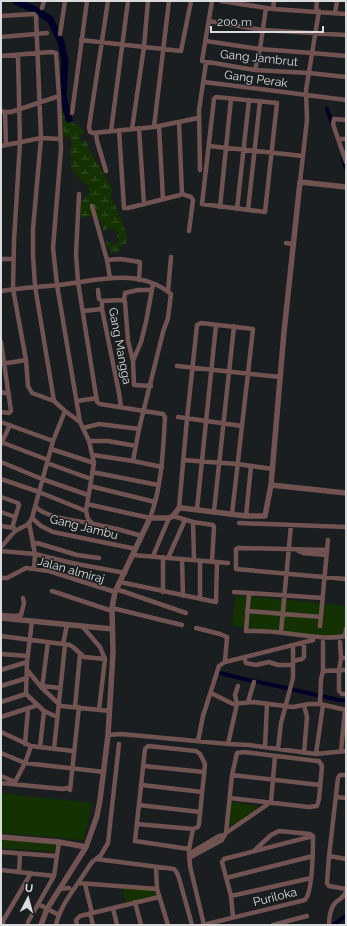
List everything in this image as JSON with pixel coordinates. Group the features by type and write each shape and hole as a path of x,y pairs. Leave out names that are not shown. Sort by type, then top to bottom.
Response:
{"street":[{"path":"42,8 44,1"},
{"path":"60,34 65,1"},
{"path":"72,113 87,1"},
{"path":"108,1 89,127 91,133 156,127 198,118"},
{"path":"111,131 128,1"},
{"path":"132,129 144,47 148,1"},
{"path":"163,199 156,127 169,1"},
{"path":"81,40 182,50 191,1"},
{"path":"200,170 198,110 204,82 206,63 202,61 212,1"},
{"path":"221,1 254,3 273,9 346,14"},
{"path":"273,9 274,1"},
{"path":"265,524 273,469 293,244 308,115 306,96 316,33 317,1"},
{"path":"335,13 337,1"},
{"path":"255,70 260,50 266,8"},
{"path":"1,16 35,14 41,138 33,229 33,255 35,286 54,401"},
{"path":"209,21 262,30 346,35"},
{"path":"1,37 47,32"},
{"path":"206,42 260,50 312,52 346,56"},
{"path":"1,56 18,56 51,52 56,53 60,139 54,239 57,285 80,422 89,441 93,455 94,463 86,511 88,519 92,523"},
{"path":"18,56 20,142 13,260 13,289 26,360 28,386 32,393 54,401 80,422"},
{"name":"Gang Jambrut","path":"206,63 255,70 346,77"},
{"name":"Gang Perak","path":"204,82 346,100"},
{"path":"59,96 40,103 3,112 3,146 41,138 60,139"},
{"path":"214,98 232,99 277,104 265,211 202,204 214,98"},
{"path":"220,207 232,99"},
{"path":"237,209 249,100"},
{"path":"248,210 260,101"},
{"path":"346,120 336,119 334,120 333,124 344,152 346,162"},
{"path":"179,122 182,194"},
{"path":"139,128 144,204"},
{"path":"119,130 124,208 182,194 191,197 193,204 189,231"},
{"path":"96,133 106,171"},
{"path":"338,138 346,139"},
{"path":"209,146 303,156"},
{"path":"300,182 346,187"},
{"path":"41,925 47,909 86,846 96,816 104,772 108,735 113,652 112,609 115,591 142,536 155,502 162,467 165,415 98,404 84,311 78,282 76,254 79,194"},
{"path":"92,206 107,260 110,278"},
{"path":"286,243 293,244"},
{"path":"168,292 171,257"},
{"path":"107,260 120,259 140,262 139,280"},
{"path":"1,260 13,260"},
{"path":"1,290 57,285 118,277 153,284 168,292 171,296 168,318 163,332 151,386 139,429 133,461"},
{"path":"133,361 141,342 153,284"},
{"name":"Gang Mangga","path":"98,290 99,299 102,301 102,309 121,407"},
{"path":"151,290 138,290 125,293 124,300 126,303 128,341 133,361 134,385 151,386"},
{"path":"102,301 124,300"},
{"path":"84,311 102,309"},
{"path":"153,556 171,517 179,508 192,367 198,324 201,323 253,329 232,514"},
{"path":"197,509 216,325"},
{"path":"214,511 234,326"},
{"path":"1,342 11,412 1,412"},
{"path":"3,364 26,360"},
{"path":"177,366 230,370 280,377"},
{"path":"1,392 9,394"},
{"path":"77,401 97,398"},
{"path":"34,569 35,554 31,521 53,441 65,411"},
{"path":"178,417 242,426"},
{"path":"1,422 53,441"},
{"path":"83,428 99,424 139,429"},
{"path":"10,425 1,444 91,479"},
{"path":"89,441 108,441 136,446"},
{"path":"51,450 94,463"},
{"path":"93,455 162,467"},
{"path":"183,460 237,464 273,469"},
{"path":"1,462 42,479 88,495"},
{"path":"246,516 251,466"},
{"path":"92,472 158,485"},
{"path":"1,479 39,492 86,511"},
{"path":"271,485 346,493"},
{"path":"90,486 155,502"},
{"path":"1,497 18,503 19,505 12,528"},
{"path":"87,504 150,518 171,517 210,524 214,527 217,601 200,600 120,582"},
{"path":"36,507 39,511 57,516 92,523 142,536"},
{"path":"179,508 246,516 265,516"},
{"path":"1,512 15,517"},
{"path":"164,592 166,557 185,520"},
{"path":"1,547 18,530 24,528 31,521"},
{"name":"Gang Jambu","path":"31,521 53,532 134,552 153,556 228,563"},
{"path":"193,522 194,560"},
{"path":"239,523 346,527"},
{"path":"281,632 290,550 291,525"},
{"path":"1,526 18,530"},
{"path":"320,626 328,540"},
{"path":"33,546 37,543 77,555 99,558"},
{"path":"327,552 303,553 295,550 236,549 236,569 346,579"},
{"path":"1,551 35,554 125,573"},
{"path":"182,559 183,596"},
{"path":"200,561 200,600"},
{"name":"Jalan almiraj","path":"1,578 8,578 26,568 49,571 186,613"},
{"path":"52,591 112,609 182,625"},
{"path":"234,592 323,598"},
{"path":"250,593 245,630 338,637 346,636 346,629"},
{"path":"1,615 21,615 24,603 23,598"},
{"path":"247,611 321,617"},
{"path":"1,618 112,629"},
{"path":"26,694 32,621"},
{"path":"54,749 67,625"},
{"path":"82,626 100,647 104,660 99,710"},
{"path":"196,628 227,637 225,662"},
{"path":"1,636 64,644 73,647 86,658 104,660"},
{"path":"198,741 203,716 219,666 225,662 313,640"},
{"path":"42,687 48,642"},
{"path":"316,754 324,671 324,642"},
{"path":"340,642 344,658 339,670 339,691 340,693 346,694"},
{"path":"244,658 246,663 252,665 269,662 278,665 293,663 304,657 304,643"},
{"path":"278,748 281,722 287,706 293,678 292,645"},
{"path":"1,654 28,659"},
{"path":"1,783 14,783 63,789 67,788 70,790 80,654"},
{"path":"1,670 28,659"},
{"path":"28,670 61,706 110,711"},
{"path":"324,671 346,670"},
{"path":"1,686 27,678"},
{"path":"248,702 254,682"},
{"path":"228,744 236,704 235,695 238,686"},
{"path":"42,687 60,688"},
{"path":"108,735 122,734 278,748 316,754 343,751 345,710 321,701 293,707 248,702 236,704 230,703 211,693"},
{"path":"1,702 26,694"},
{"path":"26,694 44,712 57,717"},
{"path":"265,747 267,704"},
{"path":"1,717 38,705"},
{"path":"304,705 306,717 304,753"},
{"path":"25,744 28,708"},
{"path":"40,747 44,712"},
{"path":"1,732 31,746 73,751"},
{"path":"56,925 59,915 74,887 92,862 101,855 108,843 119,744"},
{"path":"14,783 25,763 31,746"},
{"path":"137,824 193,829 198,827 205,764 200,754 196,751 148,746 145,749 137,824 136,842 189,854 222,840 225,834 232,775 237,753 244,752 320,761 322,766 318,804 316,806 230,798"},
{"path":"1,753 25,763 104,772"},
{"path":"225,834 271,802 275,756"},
{"path":"144,766 204,772"},
{"path":"232,775 320,785"},
{"path":"329,924 332,906 344,896 346,890 328,885 329,856 338,778 340,775 346,775"},
{"path":"1,776 14,783"},
{"path":"142,785 202,792"},
{"path":"336,797 346,798"},
{"path":"139,805 200,812"},
{"path":"189,854 193,829"},
{"path":"254,851 271,835 278,831 310,834 313,836"},
{"path":"233,917 231,896 222,865 224,859 313,836"},
{"name":"Puriloka","path":"189,854 203,925 305,900 308,894 311,878 313,836"},
{"path":"1,837 86,846"},
{"path":"28,922 54,876 58,842"},
{"path":"1,852 56,856"},
{"path":"19,872 20,854"},
{"path":"226,878 313,856"},
{"path":"329,856 346,859"},
{"path":"96,859 174,869 177,873 192,925"},
{"path":"156,866 159,897 168,925"},
{"path":"1,870 54,876"},
{"path":"2,925 31,873"},
{"path":"231,896 311,878"},
{"path":"61,887 74,887 85,884 158,889"},
{"path":"85,884 93,925"},
{"path":"77,925 77,917 159,897"},
{"path":"135,902 141,925"},
{"path":"38,904 59,915"},
{"path":"113,908 117,925"},
{"path":"273,925 307,916"}],"green space":[{"path":"60,104 68,110 72,123 80,126 84,134 81,135 80,141 87,141 89,149 113,190 110,196 126,232 126,243 117,252 111,253 109,247 106,245 106,241 115,245 118,242 116,230 109,228 103,231 101,222 93,216 81,218 80,202 89,194 89,186 79,179 71,169 71,137 63,137"},
{"path":"236,595 346,606 346,637 305,636 232,626"},
{"path":"1,793 92,803 84,840 1,833"},
{"path":"228,801 259,806 239,822 226,826"},
{"path":"1,837 56,843 56,852 1,848"},
{"path":"123,888 155,890 157,896 126,904"}],"waterway":[{"path":"16,1 50,19 61,42 65,61 63,97 69,119"},
{"path":"327,109 333,126"},
{"path":"343,159 346,169"},
{"path":"220,673 346,701"},
{"path":"333,925 346,916"}]}
